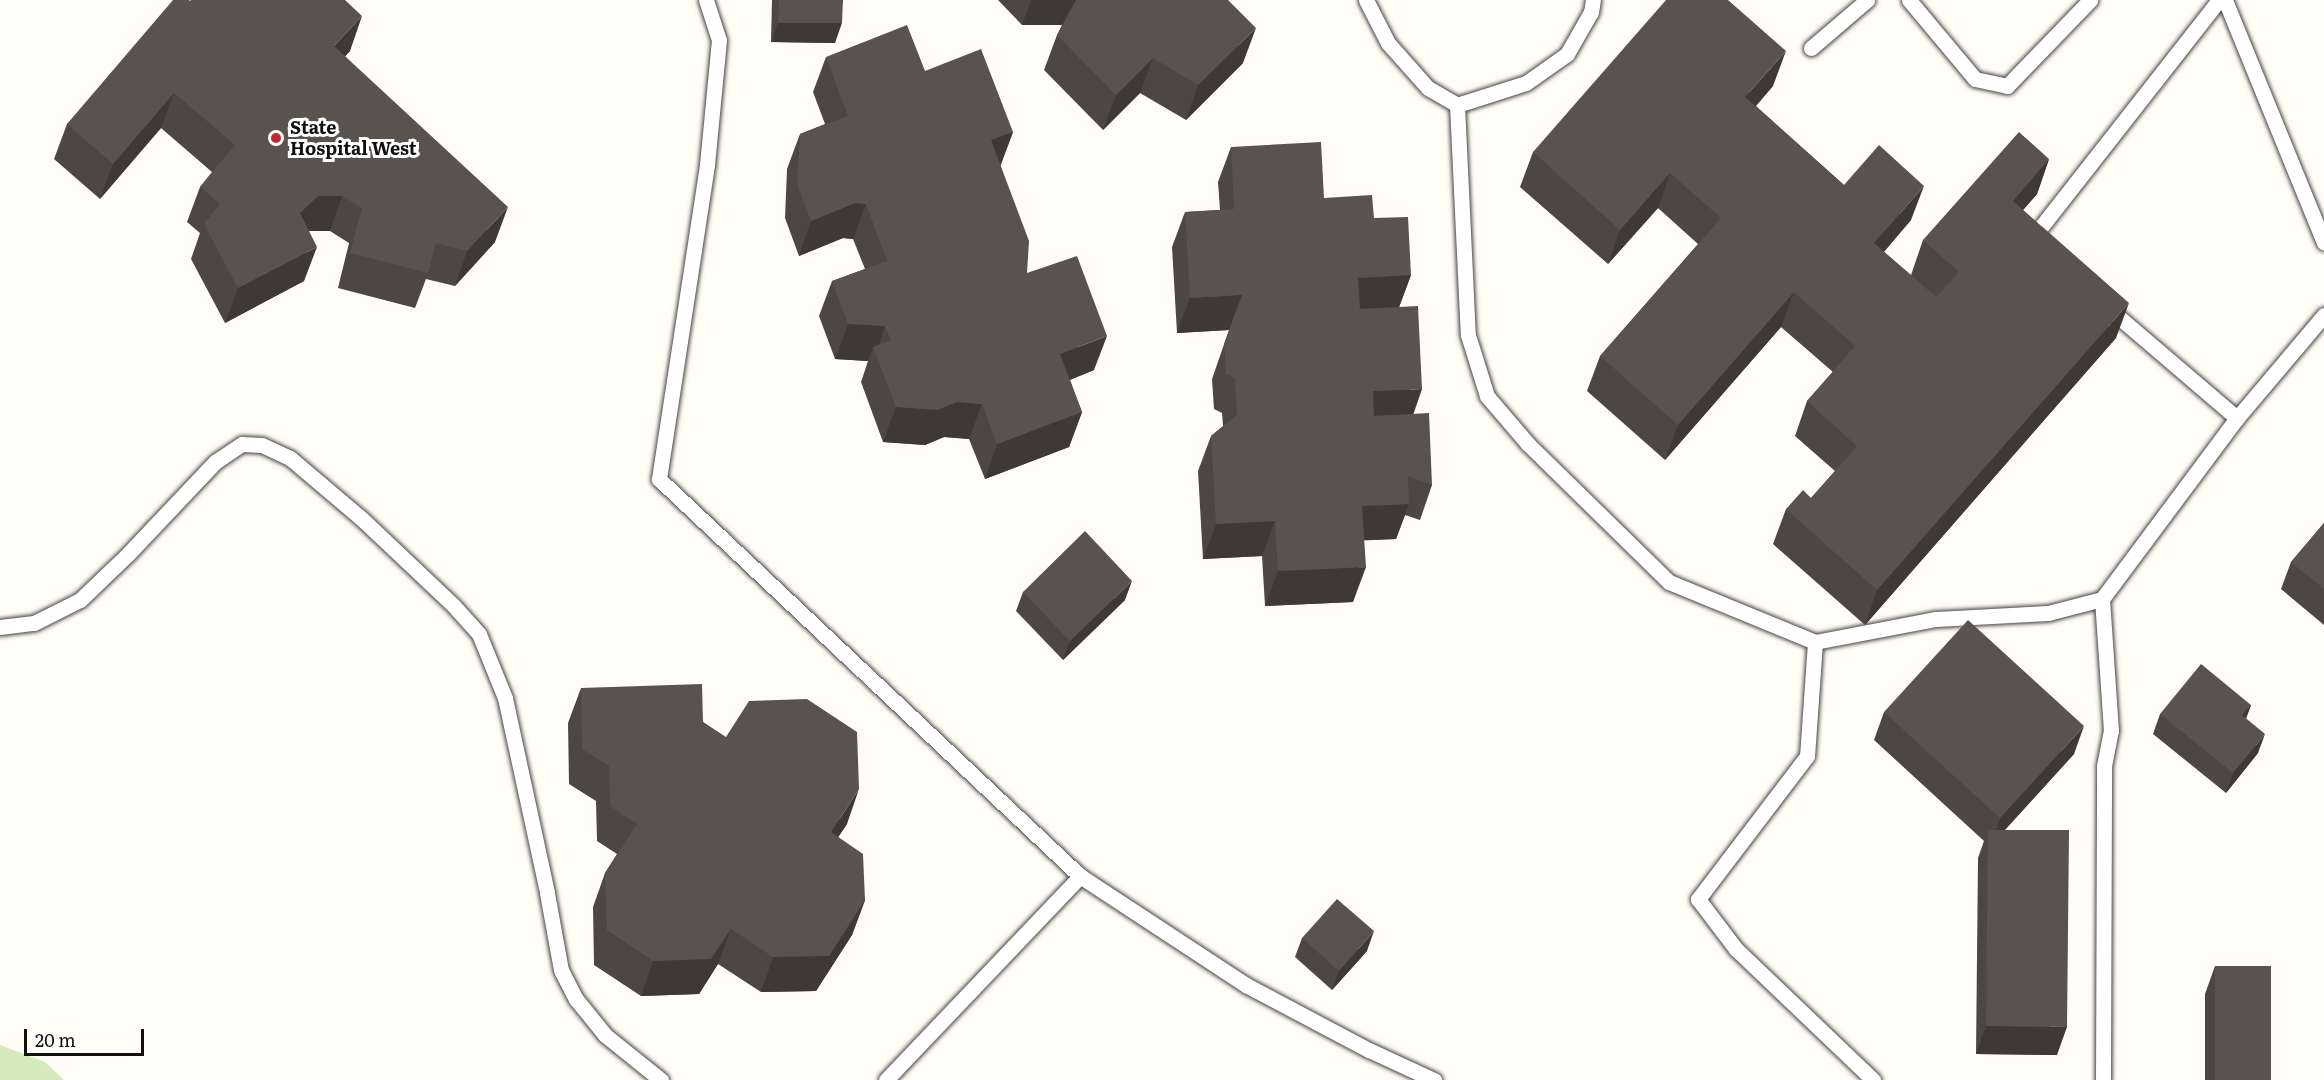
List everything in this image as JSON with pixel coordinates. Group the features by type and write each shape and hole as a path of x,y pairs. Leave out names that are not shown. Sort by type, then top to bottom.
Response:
{"lane":[{"path":"706,0 719,40 707,165 659,479 1080,876 1246,985 1369,1050 1434,1080"},
{"path":"1366,0 1388,43 1428,88 1457,105 1526,83 1567,54 1591,12 1593,0"},
{"path":"1811,48 1867,0"},
{"path":"1909,0 1975,80 2007,86 2090,0"},
{"path":"2039,248 2030,241 2219,0"},
{"path":"2225,0 2324,243"},
{"path":"1457,105 1468,335 1487,396 1528,444 1669,582 1815,642 1936,619 2048,613 2102,598 2237,418 2324,315"},
{"path":"2093,295 2237,418"},
{"path":"0,627 34,623 80,600 128,554 215,462 242,444 262,445 290,458 378,535 453,605 479,634 506,698 561,970 576,999 605,1035 661,1080"},
{"path":"2102,598 2111,731 2104,766 2103,1080"},
{"path":"1815,642 1807,756 1698,899 1736,949 1873,1080"},
{"path":"886,1080 1080,876"}],"green space":[{"path":"0,1045 45,1062 64,1080 0,1080"}],"building":[{"path":"173,0 345,0 362,16 334,46 508,207 467,251 436,243 428,273 350,253 362,208 342,196 318,196 300,213 317,247 238,288 204,224 220,204 200,187 235,145 174,93 113,164 67,124"},
{"path":"779,0 843,0 842,23 778,23"},
{"path":"1076,0 1228,0 1256,28 1198,85 1153,58 1116,95 1057,35"},
{"path":"1666,0 1728,0 1786,51 1745,97 1844,185 1879,145 1924,186 1874,243 1936,297 1959,272 1923,240 2019,132 2049,159 2013,201 2129,303 1877,590 1786,509 1803,490 1811,498 1857,446 1807,401 1855,346 1794,292 1678,425 1600,356 1721,218 1670,173 1620,230 1533,152"},
{"path":"907,25 925,71 981,49 1013,132 991,140 1029,241 1027,273 1077,256 1107,336 1060,354 1082,412 997,444 982,404 957,402 937,410 896,407 873,347 891,340 885,326 848,324 832,281 887,261 866,204 855,203 811,221 797,184 800,134 848,116 826,57"},
{"path":"1321,142 1324,198 1372,195 1374,218 1408,217 1411,275 1358,278 1360,309 1418,306 1422,389 1373,391 1374,416 1429,413 1432,485 1408,476 1409,504 1362,506 1366,567 1278,571 1275,521 1216,524 1211,436 1237,415 1235,378 1226,374 1224,344 1242,295 1190,298 1185,212 1234,209 1231,147"},
{"path":"2324,523 2324,589 2291,562"},
{"path":"1085,531 1132,581 1070,641 1023,592"},
{"path":"1968,620 2084,726 2000,818 1884,712"},
{"path":"2201,664 2251,705 2242,715 2265,734 2233,773 2160,714"},
{"path":"702,684 703,722 726,737 749,701 807,699 857,732 859,789 831,832 863,854 865,900 829,956 773,957 731,929 711,959 653,961 607,930 605,873 637,824 610,806 609,766 582,749 581,688"},
{"path":"1988,830 2069,830 2067,1027 1986,1026"},
{"path":"1337,899 1374,931 1339,971 1302,938"},
{"path":"2215,966 2271,966 2271,1080 2215,1080"}],"place":[{"name":"State Hospital West","path":"276,138"}]}
